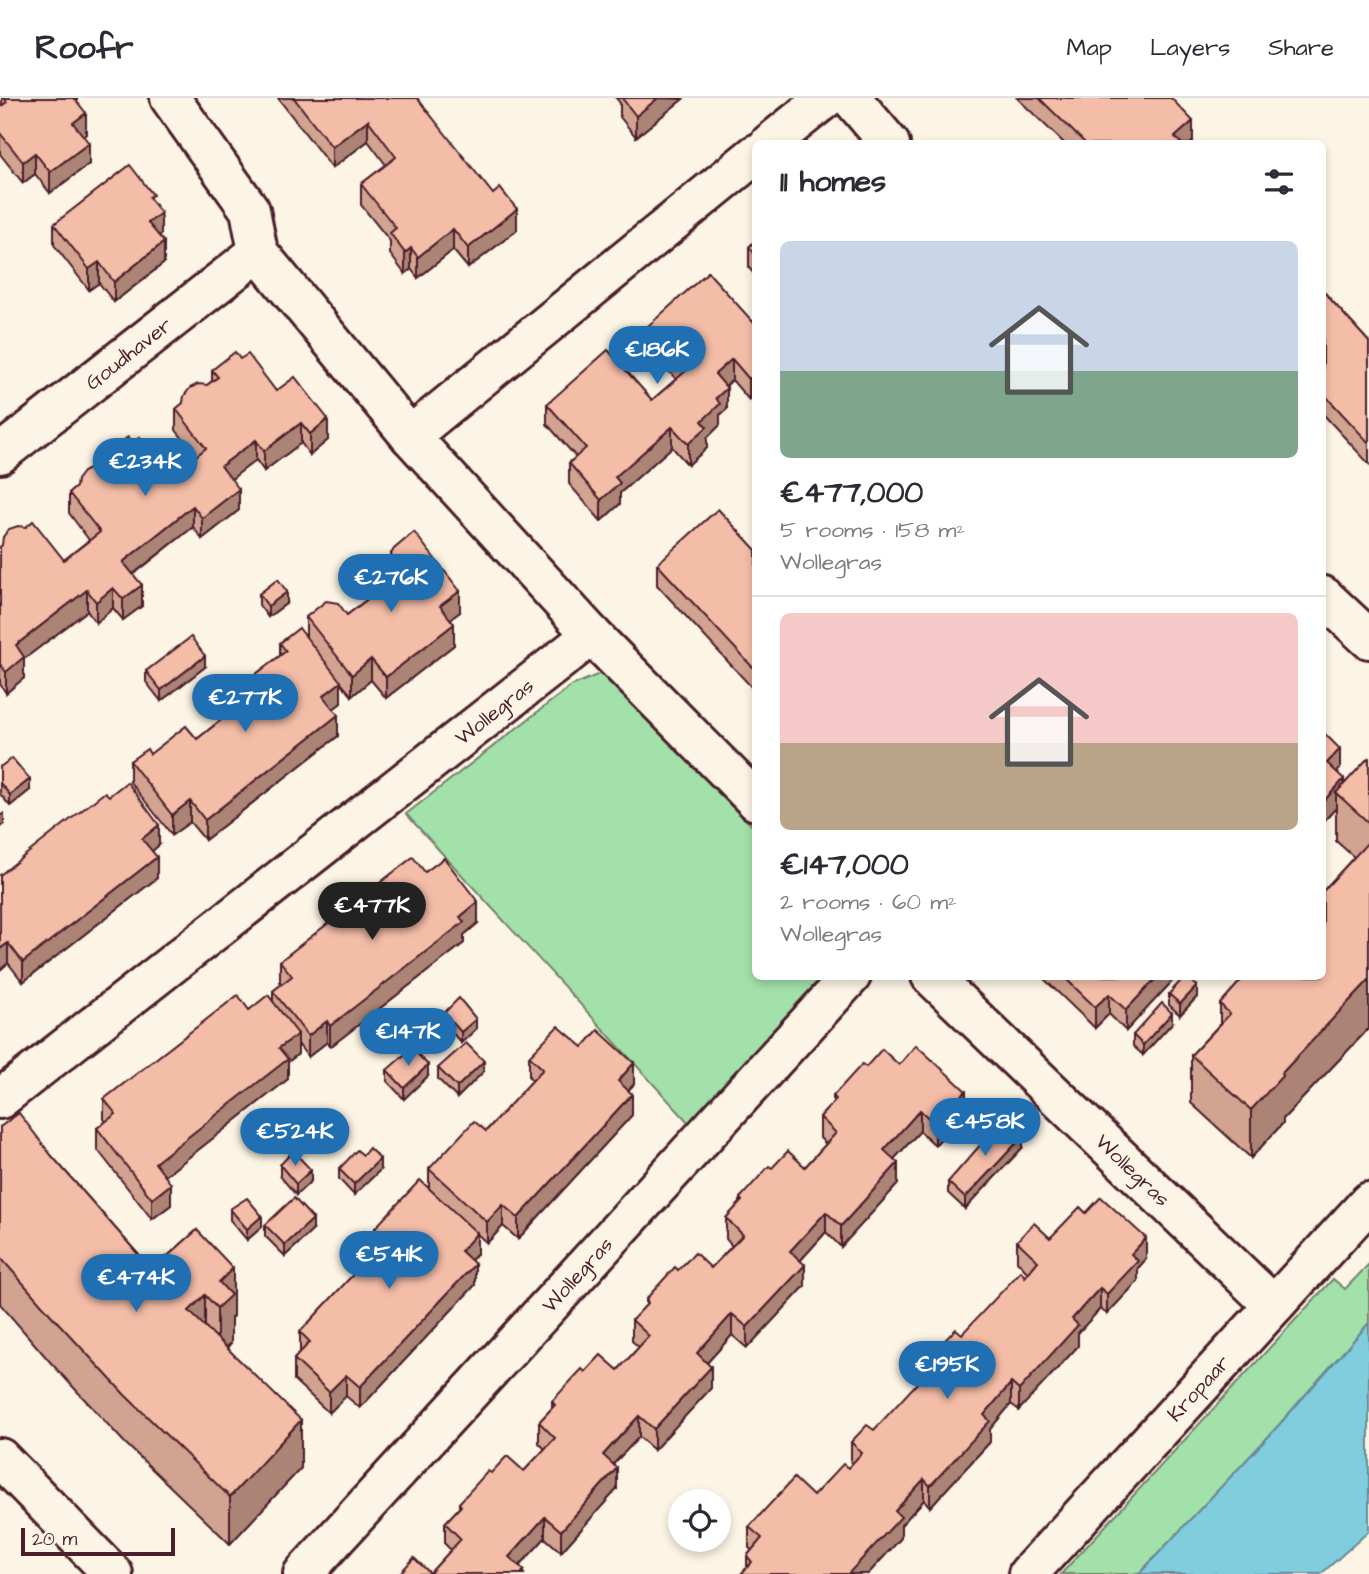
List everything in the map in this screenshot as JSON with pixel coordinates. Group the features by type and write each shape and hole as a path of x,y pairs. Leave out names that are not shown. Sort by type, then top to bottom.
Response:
{"street":[{"path":"170,98 250,210 258,253 410,436 592,635 752,798"},
{"path":"774,140 826,98"},
{"path":"851,98 887,140"},
{"path":"410,436 752,157"},
{"name":"Goudhaver","path":"0,454 258,253"},
{"path":"1326,599 1369,639"},
{"name":"Wollegras","path":"0,1099 592,635"},
{"name":"Wollegras","path":"303,1574 847,980"},
{"name":"Wollegras","path":"935,980 1273,1305"},
{"name":"Kropaar","path":"1028,1574 1369,1202"},
{"path":"0,1458 113,1574"}],"green space":[{"path":"604,672 752,826 752,980 823,980 689,1123 406,814 571,686"},
{"path":"1369,1264 1369,1323 1270,1435 1139,1574 1061,1574 1333,1279 1345,1289"}],"water":[{"path":"1369,1323 1369,1531 1321,1574 1139,1574 1270,1435"}],"building":[{"path":"4,98 74,98 86,113 73,123 89,143 50,172 35,153 23,162 0,133 0,107 7,102"},
{"path":"294,98 417,98 493,194 500,188 517,209 468,248 453,229 418,257 411,248 405,253 390,233 396,228 361,184 396,157 368,120 332,147"},
{"path":"622,98 658,98 636,116"},
{"path":"1039,98 1171,98 1193,121 1175,137 1178,140 1082,140"},
{"path":"130,165 153,195 149,197 161,213 148,223 164,242 114,282 99,262 89,269 54,224"},
{"path":"708,272 752,321 752,376 749,379 732,359 715,374 727,388 716,398 720,404 702,421 707,427 688,444 672,427 615,477 620,483 601,500 569,463 586,448 547,404 608,350 652,400 687,370 648,326"},
{"path":"1326,294 1369,342 1369,443 1326,396"},
{"path":"235,352 240,359 248,354 276,391 295,377 328,419 310,434 301,423 264,451 256,440 221,466 239,489 202,518 193,506 123,562 142,585 123,599 113,588 96,602 87,590 16,645 24,657 6,672 0,664 0,547 3,537 9,529 26,527 33,521 64,560 100,532 69,493 76,487 83,472 91,468 99,469 110,461 105,455 128,437 132,443 140,437 171,476 206,448 176,409 183,403 190,388 198,384 207,385 218,377 212,370"},
{"path":"718,509 752,546 752,667 657,564"},
{"path":"414,532 460,591 440,606 454,624 386,677 371,659 352,675 306,617 326,601 338,603 347,615 402,572 391,554"},
{"path":"278,579 287,592 268,606 259,594"},
{"path":"299,628 341,682 323,696 338,715 205,820 190,801 172,815 130,761 147,749 150,754 186,726 197,739 260,689 251,678 286,651 280,643"},
{"path":"191,637 205,656 161,690 146,671"},
{"path":"1326,735 1340,749 1327,763 1344,779 1326,799"},
{"path":"12,758 30,779 10,795 0,783 0,767"},
{"path":"1369,759 1369,823 1336,793"},
{"path":"127,782 159,825 142,839 157,857 23,962 8,943 0,949 0,875 105,792 109,796"},
{"path":"1369,841 1369,980 1251,1110 1191,1055 1230,1014 1220,1004 1241,980 1326,980 1326,888"},
{"path":"413,857 425,872 444,858 478,902 460,917 464,922 330,1026 327,1021 308,1036 273,991 292,976 280,961"},
{"path":"1067,980 1154,980 1126,1010 1109,994 1095,1007"},
{"path":"1181,980 1190,980 1197,986 1180,1004 1169,994"},
{"path":"238,995 249,1010 268,995 298,1034 279,1048 288,1059 155,1163 171,1184 152,1199 97,1128 116,1114 104,1099"},
{"path":"459,998 476,1019 461,1032 444,1013"},
{"path":"1162,1003 1172,1013 1143,1045 1133,1035"},
{"path":"558,1026 583,1047 598,1030 634,1063 618,1081 632,1094 518,1218 503,1205 487,1222 429,1169 474,1121 486,1131 543,1069 529,1056"},
{"path":"466,1043 484,1061 457,1087 438,1068"},
{"path":"916,1045 966,1091 935,1124 920,1110 884,1150 898,1163 841,1226 826,1212 790,1251 805,1265 747,1327 732,1314 697,1353 711,1367 654,1429 639,1416 621,1435 603,1455 617,1468 561,1531 545,1517 509,1557 524,1570 521,1574 399,1574 414,1558 430,1573 461,1539 445,1523 488,1471 491,1473 507,1456 524,1471 555,1438 539,1422 555,1405 552,1401 582,1369 585,1372 601,1355 618,1370 649,1336 632,1320 648,1303 646,1299 675,1267 678,1270 695,1253 711,1268 743,1235 726,1218 769,1166 772,1168 788,1151 805,1167 836,1133 820,1117 836,1099 833,1096 862,1064 866,1067 882,1049 899,1065"},
{"path":"412,1048 428,1065 404,1088 387,1070"},
{"path":"19,1113 51,1155 152,1270 197,1230 233,1268 219,1282 231,1295 217,1308 205,1295 189,1311 301,1420 230,1497 125,1395 0,1257 0,1127"},
{"path":"1003,1119 1023,1136 965,1198 948,1182"},
{"path":"369,1148 380,1159 354,1184 339,1169 357,1150 363,1155"},
{"path":"293,1151 311,1170 296,1184 280,1165"},
{"path":"420,1180 477,1233 461,1251 475,1264 360,1387 346,1375 329,1392 294,1359 310,1342 300,1332 386,1239 375,1228"},
{"path":"1101,1197 1146,1238 1131,1254 1138,1261 1107,1294 1100,1288 1086,1303 1072,1319 1078,1325 1019,1390 1011,1383 984,1415 990,1421 930,1486 924,1479 895,1511 901,1517 848,1574 741,1574 752,1562 747,1556 762,1538 749,1527 794,1478 813,1496 843,1464 848,1468 862,1453 851,1442 867,1425 874,1430 931,1368 936,1372 950,1357 939,1346 956,1329 962,1334 1021,1271 1025,1277 1038,1261 1017,1241 1034,1223 1050,1238 1080,1207 1086,1213"},
{"path":"247,1198 262,1216 247,1229 230,1209"},
{"path":"294,1198 313,1219 285,1245 265,1225"}]}
